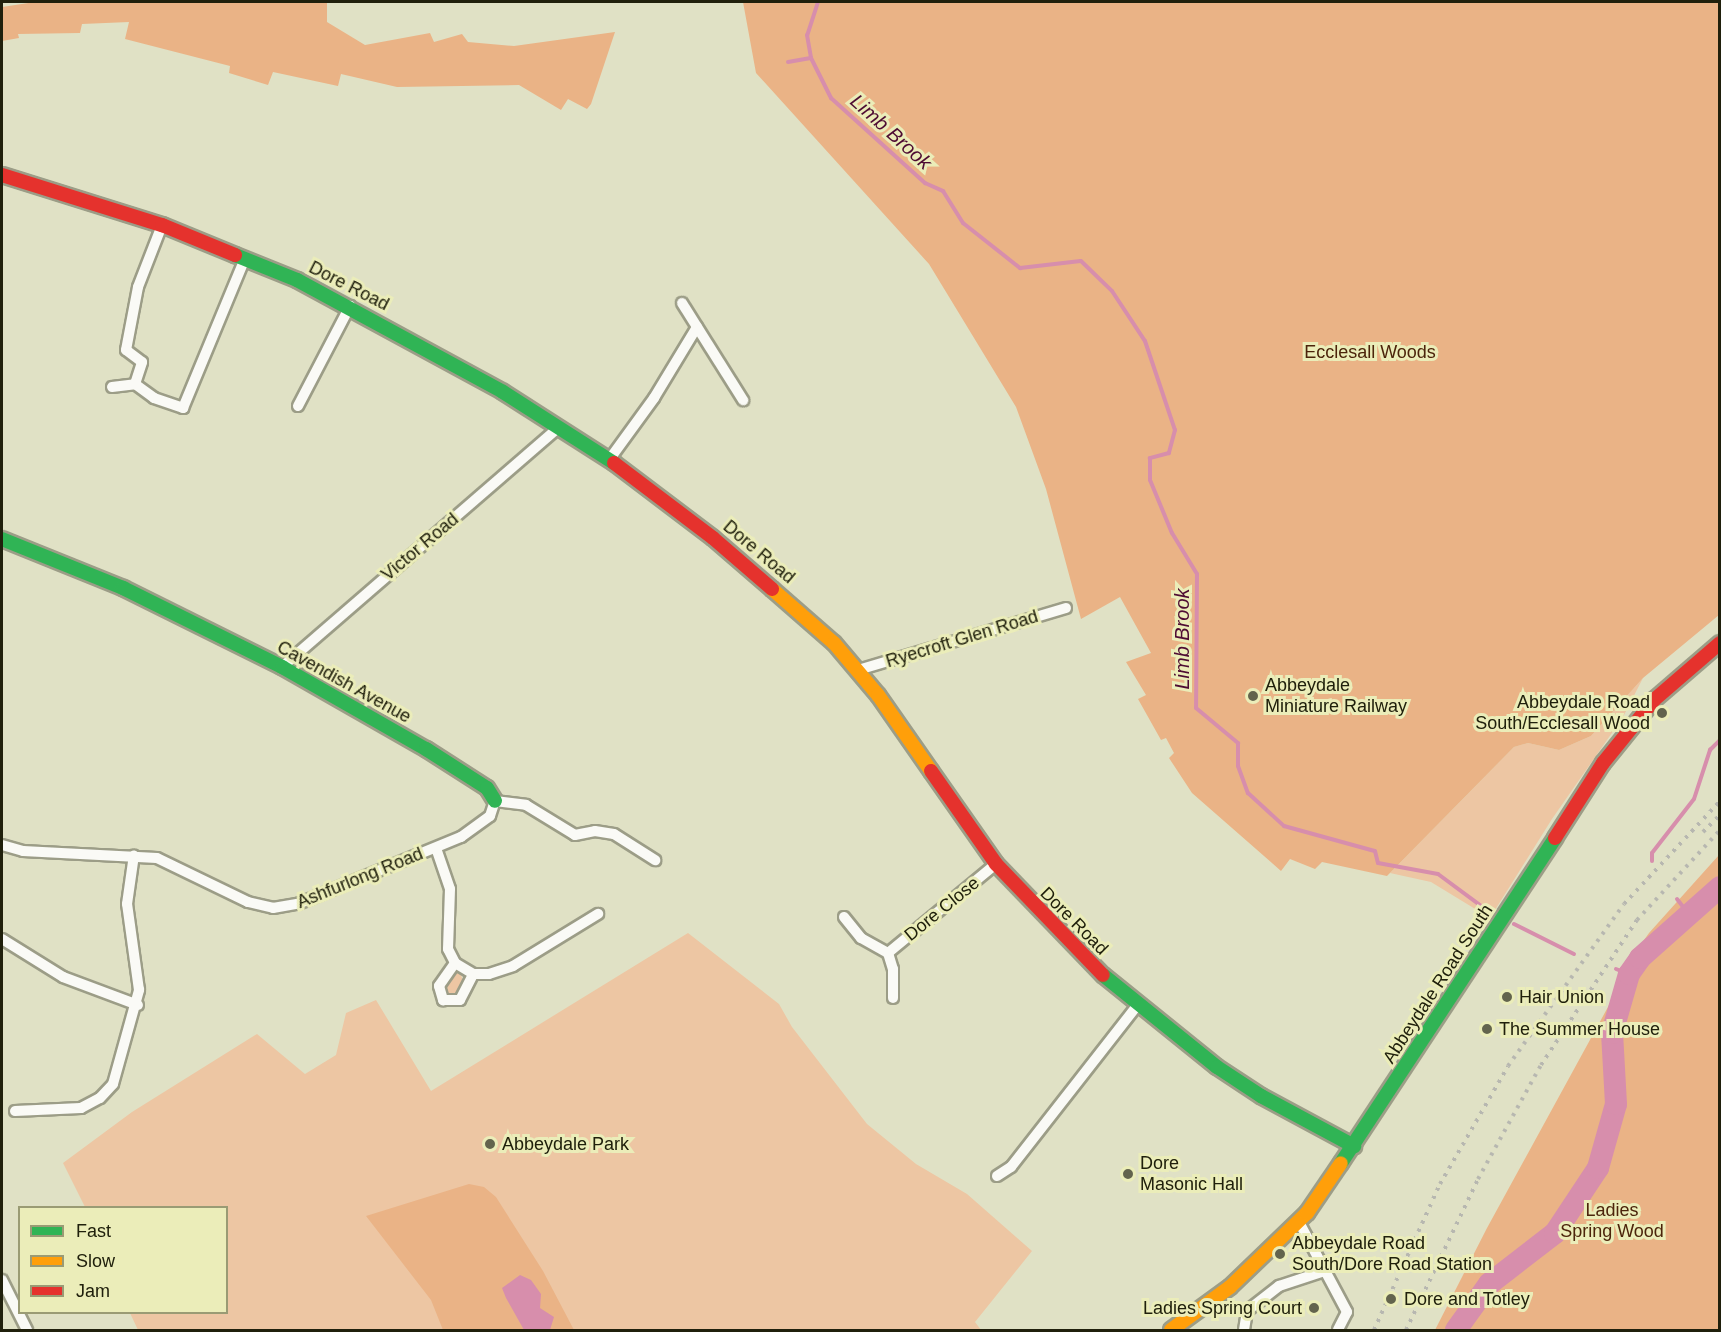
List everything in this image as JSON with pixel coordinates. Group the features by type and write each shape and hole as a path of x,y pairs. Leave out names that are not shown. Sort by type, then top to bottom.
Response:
{"street":[{"name":"Dore Road","path":"2,175 162,225 246,258 350,306 559,427 609,460 713,537 793,604 858,670 996,864 1040,913 1137,1006 1257,1094 1353,1146"},
{"path":"135,384 141,362 126,350 138,287 162,225"},
{"path":"112,387 135,384 154,398 183,408 246,258"},
{"path":"681,303 743,400"},
{"path":"298,406 350,306"},
{"path":"609,460 654,398 697,327"},
{"name":"Victor Road","path":"282,667 559,427"},
{"name":"Cavendish Avenue","path":"2,539 123,588 282,667 426,749 487,788 495,801"},
{"name":"Ryecroft Glen Road","path":"858,670 1066,608"},
{"name":"Abbeydale Road South","path":"1171,1330 1230,1287 1299,1222 1353,1146 1603,764 1654,700 1719,643"},
{"path":"495,801 526,805 575,835 595,831 614,834 655,860"},
{"name":"Ashfurlong Road","path":"2,845 39,853 134,855 167,861 248,902 282,908 436,848 482,825 490,816 495,801"},
{"path":"436,848 450,889 447,939 455,963 473,974 513,966 598,914"},
{"path":"15,1111 67,1111 91,1103 108,1092 124,1055 138,1005 137,964 127,904 134,855"},
{"name":"Dore Close","path":"888,953 996,864"},
{"name":"Dore Close","path":"844,917 861,938 888,953 894,969 893,998"},
{"path":"2,939 63,977 138,1005"},
{"path":"455,963 439,986 443,1000 460,1000 473,974"},
{"path":"997,1176 1011,1167 1137,1006"},
{"path":"1299,1222 1347,1312 1338,1330"},
{"path":"1244,1330 1247,1311 1279,1286 1325,1271"},
{"path":"2,1280 18,1312"},
{"path":"19,1314 27,1330"}],"shaded area":[{"path":"1643,678 1623,717 1552,819 1490,918 1431,882 1390,873 1514,747 1528,743 1559,750 1591,736"},
{"name":"Abbeydale Park","path":"688,933 779,1004 792,1027 867,1124 916,1164 967,1194 1032,1251 975,1322 981,1330 138,1330 130,1314 228,1314 228,1206 84,1206 63,1163 132,1112 257,1034 305,1074 336,1055 346,1013 376,1000 431,1091"},
{"path":"459,970 464,983 457,996 445,995 444,988"},
{"path":"520,1275 531,1280 541,1294 540,1308 554,1317 550,1330 524,1330 506,1298 502,1288"}],"green space":[{"path":"35,2 327,2 327,22 365,45 430,33 434,42 462,34 468,42 514,46 615,32 591,104 587,109 568,99 561,110 519,85 397,87 341,74 338,86 273,72 268,85 229,73 230,66 125,39 129,22 82,24 80,33 18,34 19,38 2,41 2,7"},
{"name":"Ecclesall Woods","path":"743,2 1719,2 1719,615 1643,678 1591,736 1559,750 1528,743 1514,747 1387,876 1322,862 1315,869 1290,859 1281,871 1192,793 1169,758 1174,753 1166,738 1161,740 1138,699 1146,695 1126,662 1151,653 1120,597 1081,619 1046,489 1016,407 929,264 756,73"},
{"name":"Ladies Spring Wood","path":"1719,855 1719,1330 1435,1330 1487,1228 1614,996 1622,971 1649,933"},
{"path":"469,1184 484,1187 496,1197 543,1271 574,1330 443,1330 431,1300 366,1216"}],"waterway":[{"name":"Limb Brook","path":"818,2 807,35 811,58 831,98 925,183 943,191 963,223 1020,268 1081,261 1112,291 1145,341 1175,430 1169,453 1150,458 1150,480 1172,533 1197,574 1196,708 1238,743 1238,766 1248,793 1284,826 1375,851 1378,863 1438,874 1492,914"},
{"path":"788,62 811,58"},
{"path":"1652,861 1652,853 1694,799 1710,750 1720,740"},
{"path":"1456,1330 1489,1284 1555,1233 1598,1168 1616,1104 1612,1033 1629,974 1640,958 1720,887"},
{"path":"1677,899 1688,913"},
{"name":"Limb Brook","path":"1514,924 1574,954"},
{"name":"Limb Brook","path":"1616,969 1629,974"}],"railway":[{"path":"1374,1330 1440,1184 1508,1066 1624,904 1720,801"},
{"path":"1703,832 1720,815"},
{"path":"1406,1330 1478,1179 1541,1065 1637,920 1720,830"}],"traffic: fast":[{"path":"235,255 297,280 503,392 614,463"},
{"path":"2,539 123,588 282,667 426,749 487,788 495,801"},
{"path":"1341,1163 1555,838"},
{"path":"1103,975 1217,1067 1261,1096 1354,1146"}],"traffic: slow":[{"path":"772,589 834,643 878,695 931,771"},
{"path":"1171,1330 1230,1287 1307,1213 1341,1163"}],"traffic: jam":[{"path":"2,175 162,225 235,255"},
{"path":"614,463 713,538 772,589"},
{"path":"1555,838 1603,763 1654,700 1720,643"},
{"path":"931,771 996,864 1103,975"}],"place":[{"name":"Abbeydale Miniature Railway","path":"1253,696"},
{"name":"Abbeydale Road South/Ecclesall Wood","path":"1662,713"},
{"name":"Hair Union","path":"1507,997"},
{"name":"The Summer House","path":"1487,1029"},
{"name":"Abbeydale Park","path":"490,1144"},
{"name":"Dore Masonic Hall","path":"1128,1174"},
{"name":"Abbeydale Road South/Dore Road Station","path":"1280,1254"},
{"name":"Dore and Totley","path":"1391,1299"},
{"name":"Ladies Spring Court","path":"1314,1308"}]}
